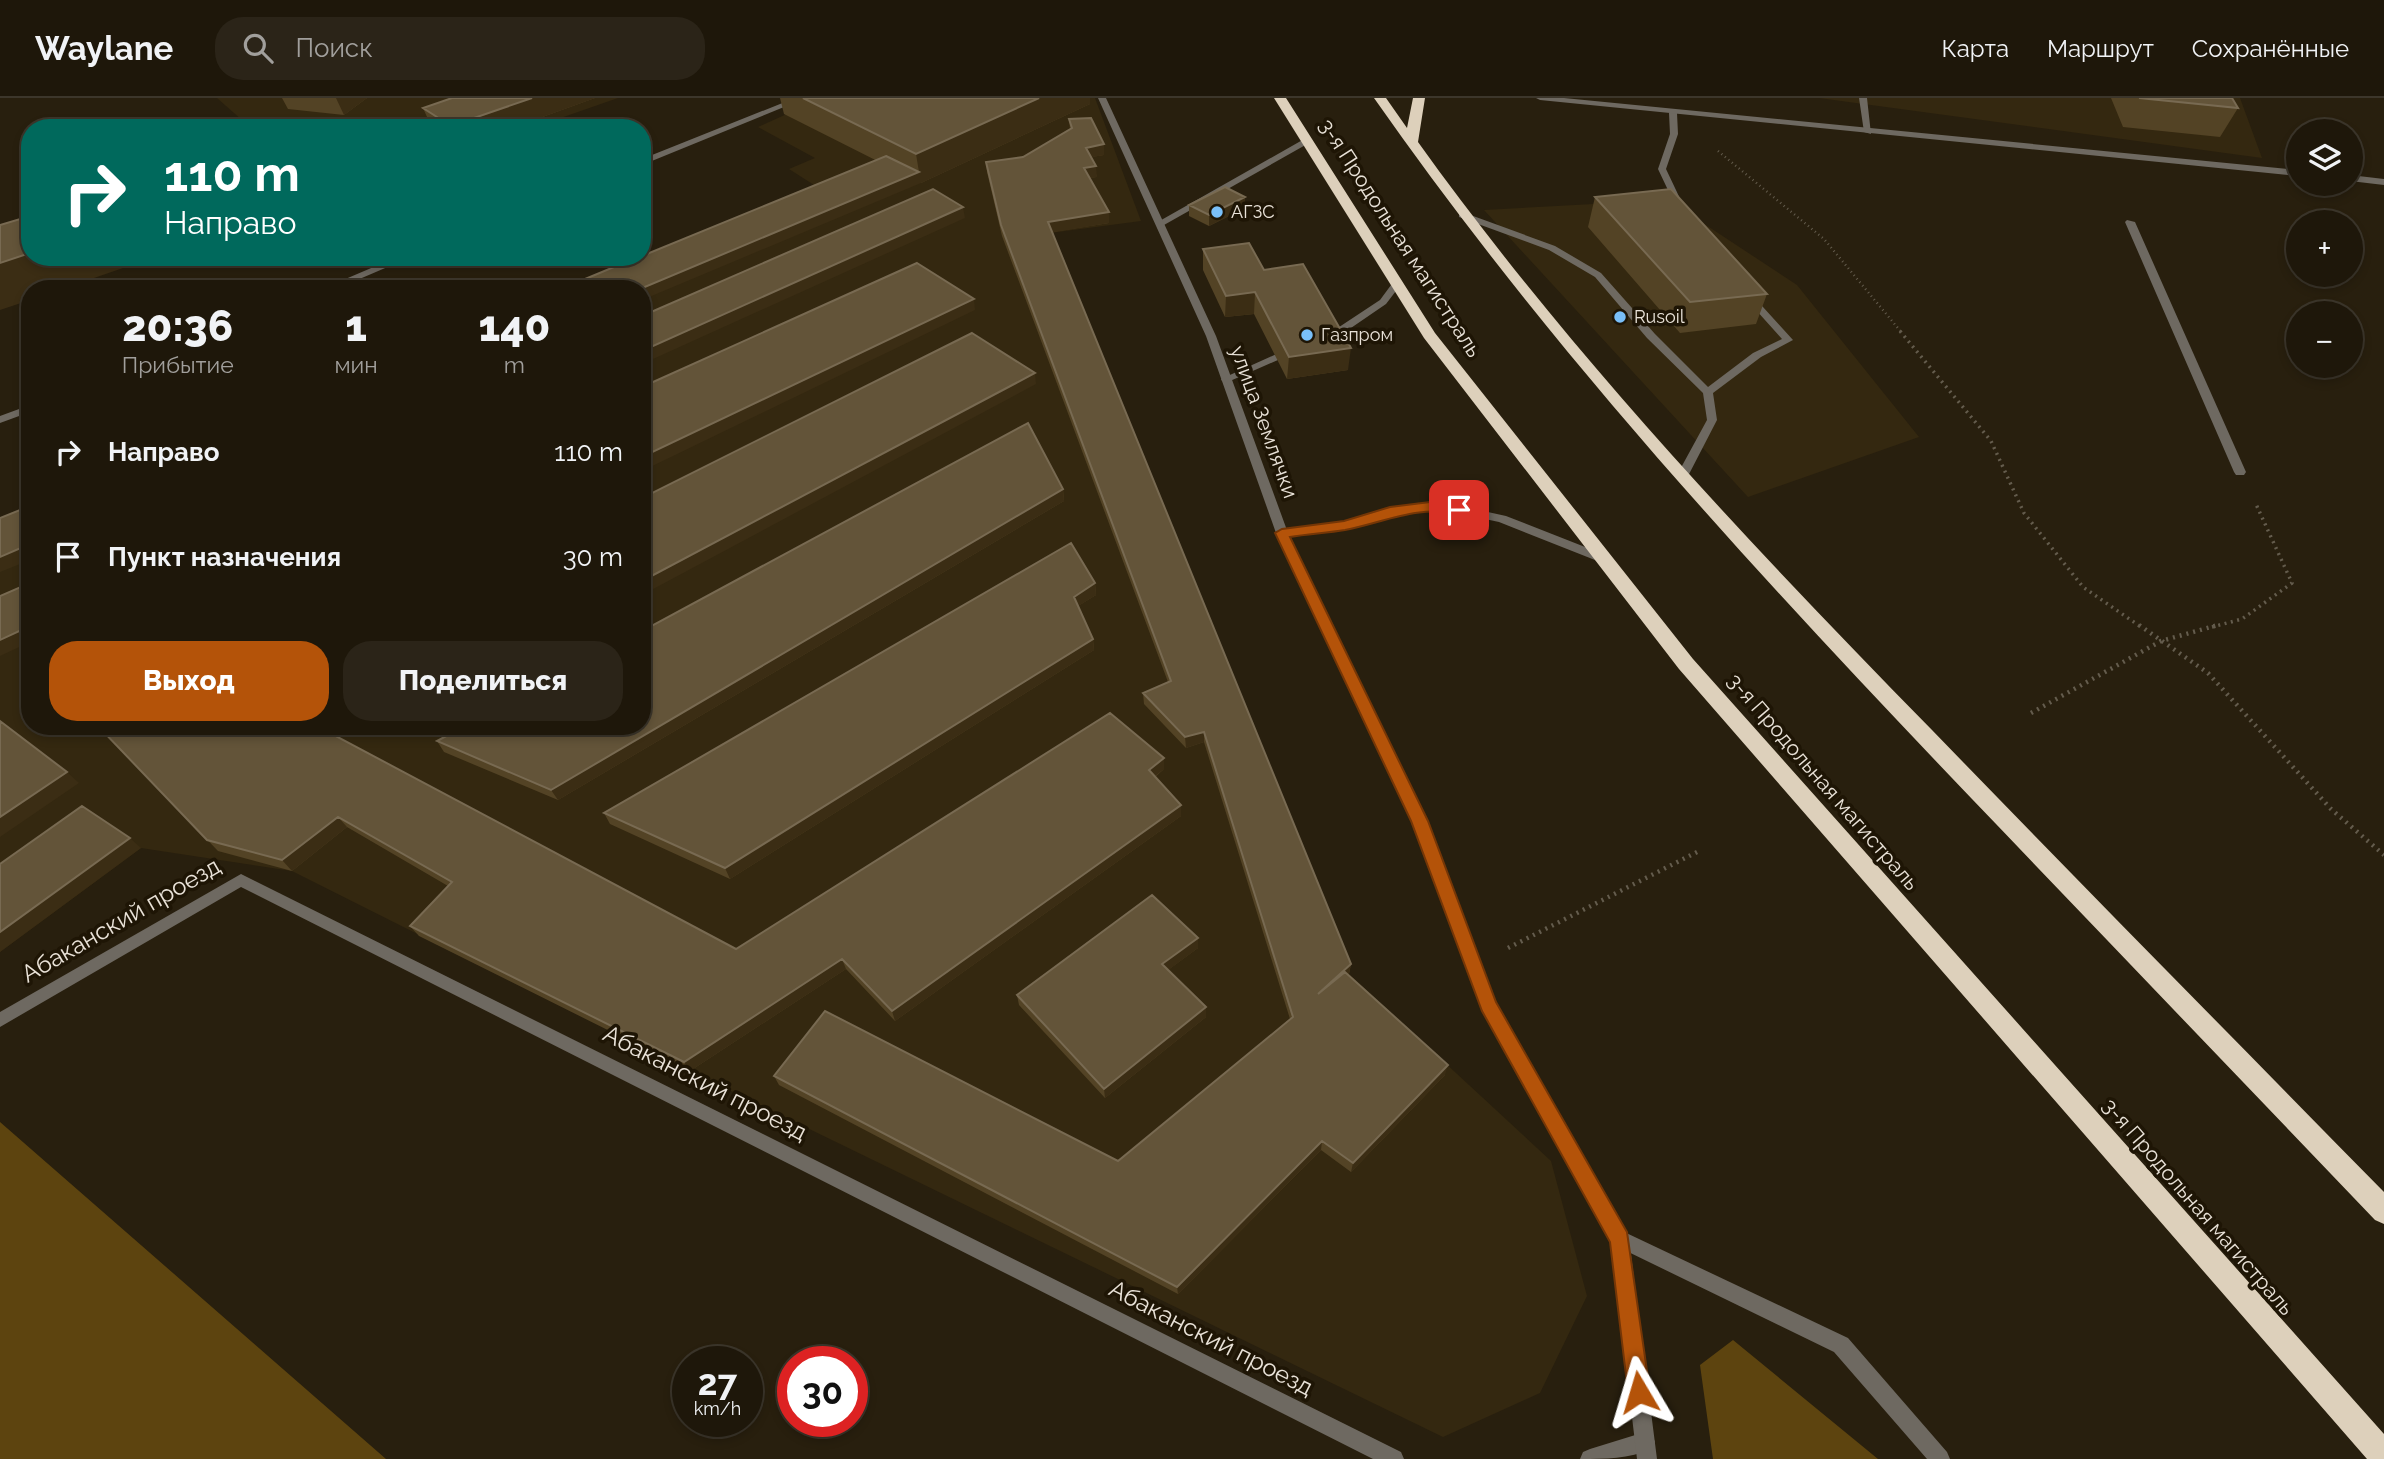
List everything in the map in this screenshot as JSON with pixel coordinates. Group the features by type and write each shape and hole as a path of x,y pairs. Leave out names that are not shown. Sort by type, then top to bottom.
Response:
{"highway":[{"name":"3-я Продольная магистраль","path":"1280,98 1429,335 1686,664 2384,1456"},
{"path":"1380,98 1462,215 1545,321 1808,616 2384,1211"},
{"path":"1411,143 1419,98"}],"street":[{"path":"651,158 802,98"},
{"name":"улица Землячки","path":"1101,98 1211,336 1282,533 1419,821 1488,1005 1620,1239 1646,1451"},
{"path":"1540,98 2286,172"},
{"path":"1863,98 1868,132"},
{"path":"1673,113 1674,134 1662,169 1687,218"},
{"path":"1161,223 1306,141"},
{"path":"2363,180 2384,182"},
{"path":"1462,215 1552,248 1598,275 1651,336 1708,392 1712,420 1683,475"},
{"path":"2130,222 2241,472"},
{"path":"349,280 384,266"},
{"path":"1226,379 1275,355 1331,339 1383,302 1397,283"},
{"path":"1708,392 1757,355 1788,340 1743,289"},
{"path":"0,420 21,412"},
{"path":"1282,533 1345,525 1390,511 1438,505 1502,519 1604,559"},
{"name":"Абаканский проезд","path":"0,1020 240,880 1394,1459"},
{"path":"1620,1239 1841,1345 1940,1459"},
{"path":"1590,1459 1646,1451"}],"path":[{"path":"1673,113 1824,239 1991,441 2024,513 2082,587 2208,673 2331,809 2384,855"},
{"path":"2031,713 2161,642 2242,619 2292,583 2241,472"},
{"path":"1472,963 1526,940 1701,850"}],"shaded area":[{"path":"217,98 618,98 558,119 241,119"},
{"path":"822,98 1095,98 1141,221 1050,233 1349,974 1551,1161 1587,1296 1540,1393 1443,1437 690,1071 292,871 141,848 0,952 0,534 21,525 21,735 651,735 651,284 825,192 789,169 815,158 758,127"},
{"path":"1819,98 2240,98 2262,158"},
{"path":"1668,200 1797,285 1919,437 1748,497 1484,210"},
{"path":"0,1122 386,1459 0,1459"},
{"path":"1733,1340 1878,1459 1713,1459 1700,1365"}],"building":[{"path":"452,98 532,98 471,119 440,119 423,108"},
{"path":"803,98 1039,98 916,154"},
{"path":"2139,98 2232,98 2238,108"},
{"path":"1091,118 1104,144 1086,148 1096,166 1084,168 1109,212 1048,222 1351,964 1318,994 1345,972 1448,1065 1353,1163 1322,1141 1177,1287 774,1076 825,1011 1118,1161 1293,1017 1204,732 1185,737 1143,693 1171,681 1001,225 986,162 1023,157 1072,128 1069,119"},
{"path":"886,156 919,172 651,284 651,280 583,280 616,266 651,266 651,252"},
{"path":"1225,187 1245,197 1209,215 1189,205"},
{"path":"933,189 963,207 651,347 651,312"},
{"path":"1671,189 1767,294 1690,302 1595,197"},
{"path":"21,219 21,256 0,263 0,225"},
{"path":"1249,243 1264,270 1303,264 1351,348 1289,357 1255,292 1226,296 1203,249"},
{"path":"917,263 974,299 651,453 651,383"},
{"path":"972,333 1035,373 651,576 651,494"},
{"path":"1028,423 1063,489 651,731 651,626"},
{"path":"21,510 21,548 0,557 0,518"},
{"path":"1071,543 1095,583 1074,597 1093,639 725,868 604,813"},
{"path":"21,587 21,630 0,640 0,596"},
{"path":"1110,713 1164,758 1149,770 1181,805 892,1011 842,959 684,1062 410,926 452,882 338,817 282,860 207,840 107,735 334,735 736,949"},
{"path":"0,721 67,772 0,817"},
{"path":"448,735 645,735 551,790 437,741"},
{"path":"82,806 130,838 0,932 0,864"},
{"path":"1152,895 1198,938 1162,964 1206,1007 1104,1089 1017,995"}],"place":[{"name":"АГЗС","path":"1217,212"},
{"name":"Rusoil","path":"1620,317"},
{"name":"Газпром","path":"1307,335"}],"route":[{"path":"1459,510 1438,505 1390,511 1345,525 1282,533 1419,821 1488,1005 1620,1239 1639,1392"}]}
